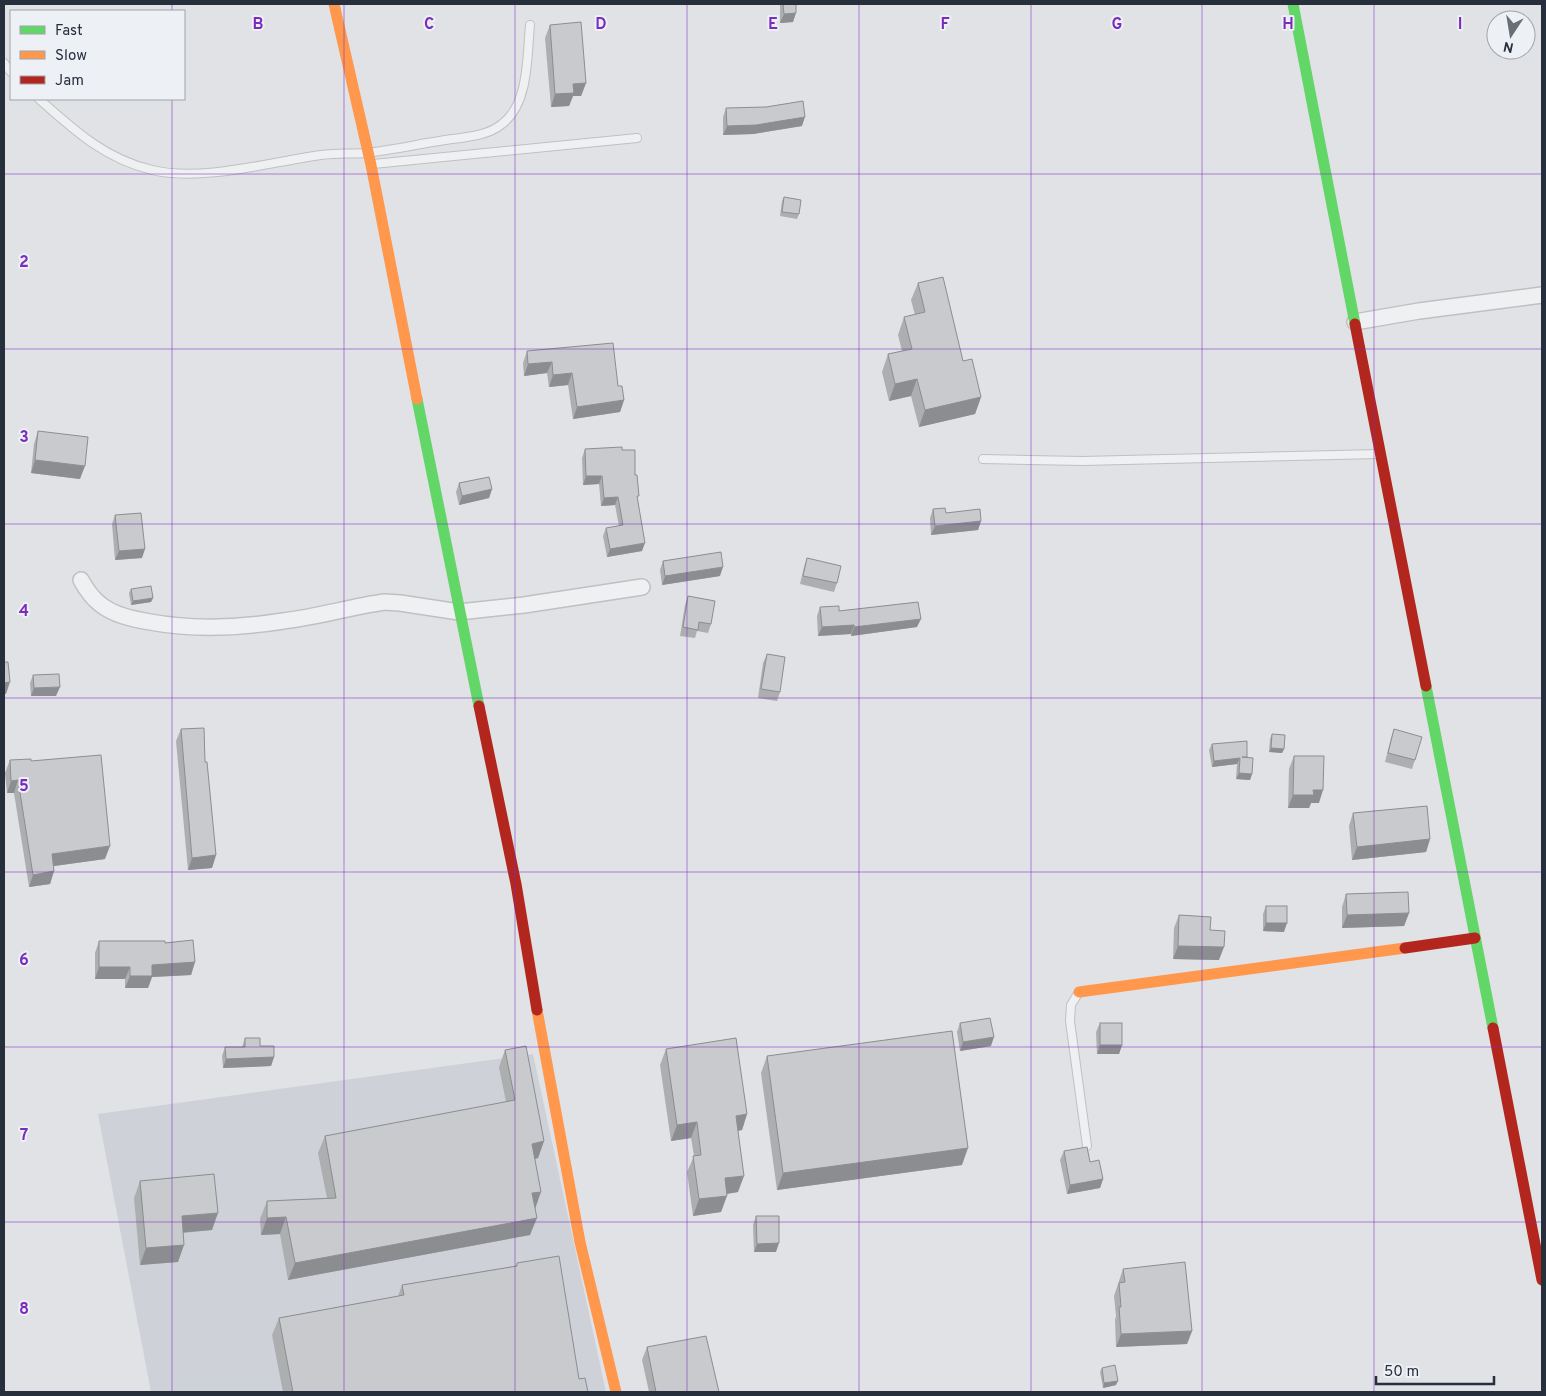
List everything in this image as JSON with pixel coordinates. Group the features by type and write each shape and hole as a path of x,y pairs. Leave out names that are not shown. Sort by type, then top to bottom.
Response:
{"street":[{"path":"334,4 368,152 459,612 516,884 543,1049 580,1242 616,1392"},
{"path":"1293,4 1542,1280"},
{"path":"1355,322 1419,311 1542,295"},
{"path":"81,580 94,599 110,610 137,620 179,626 235,627 284,621 384,602 459,612 524,605 642,587"},
{"path":"1078,992 1475,938"}],"lane":[{"path":"40,100 93,144 123,162 164,173 196,174 322,155 368,152 481,135 503,124 517,107 523,85 530,25"},
{"path":"370,165 638,138"},
{"path":"983,459 1082,460 1381,454"},
{"path":"1078,992 1071,1005 1070,1021 1087,1146"}],"shaded area":[{"path":"533,1054 606,1392 151,1392 98,1114"}],"building":[{"path":"783,4 796,4 796,13 784,14"},
{"path":"581,22 586,83 573,84 574,93 555,94 550,25"},
{"path":"803,101 805,117 756,125 727,126 726,108 766,107"},
{"path":"784,197 801,200 799,214 782,212"},
{"path":"943,277 963,361 972,359 981,397 925,410 917,379 895,384 888,354 912,349 904,317 925,312 918,283"},
{"path":"613,343 618,386 622,386 624,400 577,407 572,373 553,375 552,362 528,364 527,351"},
{"path":"38,431 88,437 85,466 35,460"},
{"path":"622,447 622,450 635,450 635,475 637,475 639,496 637,496 645,543 610,549 606,528 623,525 618,497 604,498 602,476 586,476 585,449"},
{"path":"489,477 492,489 462,496 459,483"},
{"path":"945,508 946,513 980,509 981,521 935,526 933,509"},
{"path":"141,513 145,549 119,551 115,515"},
{"path":"721,552 723,567 665,576 663,561"},
{"path":"807,558 841,566 837,583 803,576"},
{"path":"151,586 153,598 133,601 131,589"},
{"path":"688,596 715,601 711,624 699,622 698,630 683,627"},
{"path":"918,602 921,619 854,627 854,625 822,627 820,607 839,606 839,611"},
{"path":"767,654 785,657 780,692 761,689"},
{"path":"4,662 8,662 10,682 4,683"},
{"path":"59,674 60,687 34,688 33,675"},
{"path":"204,728 205,762 207,762 216,855 192,858 181,729"},
{"path":"1394,729 1422,737 1415,760 1388,753"},
{"path":"1272,734 1285,735 1284,749 1271,748"},
{"path":"1247,741 1247,757 1242,757 1253,758 1252,774 1239,773 1240,758 1214,761 1212,744"},
{"path":"101,755 110,846 52,854 54,871 33,875 18,780 11,781 10,760 31,759 31,761"},
{"path":"1294,756 1324,756 1323,790 1313,790 1314,795 1293,795"},
{"path":"1427,806 1430,839 1357,847 1353,813"},
{"path":"1408,892 1409,913 1347,915 1346,894"},
{"path":"1266,906 1287,906 1287,923 1266,923"},
{"path":"1179,915 1211,917 1210,930 1225,931 1224,947 1178,946"},
{"path":"193,940 195,962 152,965 152,976 130,976 130,967 99,967 99,941 165,941 165,943"},
{"path":"990,1018 994,1037 963,1042 960,1023"},
{"path":"1100,1023 1122,1023 1122,1045 1100,1045"},
{"path":"952,1031 968,1148 783,1173 767,1056"},
{"path":"245,1038 260,1038 260,1046 274,1046 274,1057 226,1059 225,1047 245,1047"},
{"path":"736,1038 747,1114 736,1116 744,1176 725,1178 727,1196 699,1199 693,1156 701,1155 697,1122 677,1125 666,1049"},
{"path":"526,1046 544,1141 532,1144 541,1192 532,1193 537,1218 295,1263 286,1217 267,1218 267,1201 336,1198 325,1136 515,1100 505,1050"},
{"path":"1087,1147 1090,1162 1099,1160 1103,1179 1070,1185 1064,1151"},
{"path":"214,1174 218,1213 182,1216 184,1245 146,1248 140,1181"},
{"path":"756,1216 779,1216 779,1243 757,1244"},
{"path":"559,1256 579,1379 585,1378 588,1392 293,1392 279,1318 404,1295 402,1285 517,1266 517,1263"},
{"path":"1185,1262 1192,1331 1121,1334 1119,1283 1125,1282 1123,1269"},
{"path":"706,1336 719,1392 656,1392 647,1347"},
{"path":"1115,1365 1118,1381 1104,1383 1102,1368"}],"traffic: fast":[{"path":"1293,4 1355,324"},
{"path":"417,399 479,706"},
{"path":"1426,686 1493,1028"}],"traffic: slow":[{"path":"334,4 371,165 417,399"},
{"path":"1079,992 1405,948"},
{"path":"537,1010 580,1242 616,1392"}],"traffic: jam":[{"path":"1355,324 1426,686"},
{"path":"479,706 516,884 537,1010"},
{"path":"1405,948 1475,938"},
{"path":"1493,1028 1542,1280"}]}
